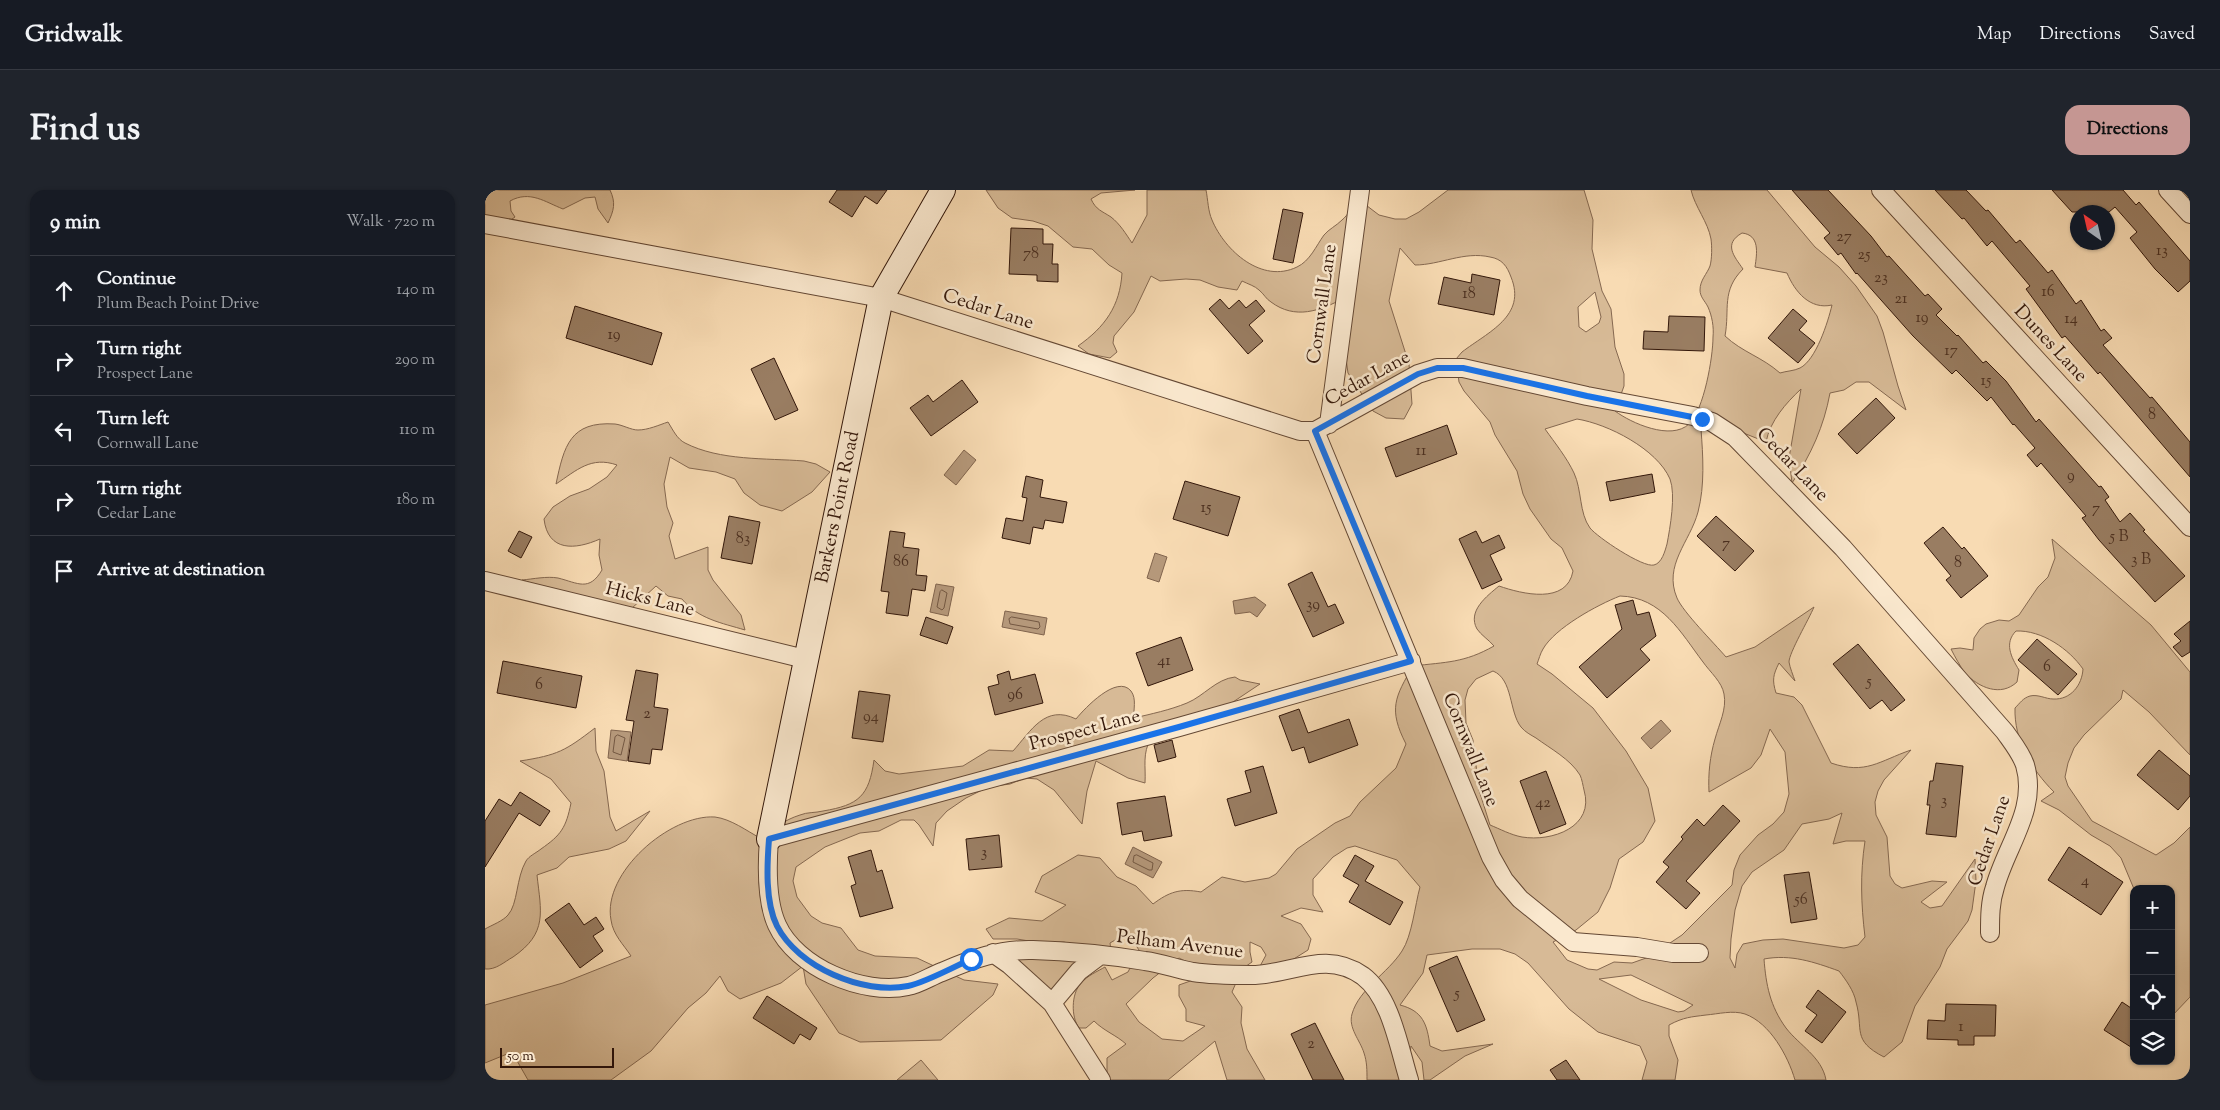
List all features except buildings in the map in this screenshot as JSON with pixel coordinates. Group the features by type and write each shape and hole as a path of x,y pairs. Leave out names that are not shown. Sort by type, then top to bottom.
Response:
{"street":[{"name":"Barkers Point Road","path":"769,839 881,298 943,190"},
{"name":"Cornwall Lane","path":"1360,190 1322,428 1411,661 1491,857 1505,880 1520,899 1573,942 1637,947 1673,953 1699,953"},
{"name":"Dunes Lane","path":"1881,190 2190,526"},
{"path":"2168,190 2190,214"},
{"name":"Cedar Lane","path":"485,224 881,298 1300,431 1322,428 1418,374 1437,368 1463,368 1587,396 1693,416 1712,422 1729,432 1843,548 2005,732 2022,758 2029,790 2027,806 1995,886 1990,909 1990,933"},
{"name":"Hicks Lane","path":"485,581 805,660"},
{"name":"Prospect Lane","path":"769,839 1179,727 1411,661"},
{"name":"Pelham Avenue","path":"769,839 770,894 778,927 790,946 805,959 832,974 869,986 908,986 971,959 993,954 1032,950 1145,961 1193,972 1220,975 1255,975 1316,963 1338,965 1354,970 1374,986 1385,1002 1409,1080"},
{"path":"993,954 1010,965 1052,1003 1101,1080"},
{"path":"1052,1003 1079,971 1099,956"}],"shaded area":[{"path":"485,190 610,190 613,199 612,214 608,223 598,209 595,197 585,198 563,209 537,198 524,197 510,201 511,211 515,217 505,224 485,225"},
{"path":"986,190 1135,190 1101,193 1091,199 1097,208 1111,217 1123,229 1132,243 1147,215 1147,190 1206,190 1212,220 1218,232 1235,253 1246,262 1258,268 1284,271 1297,267 1306,261 1324,235 1344,218 1358,199 1379,215 1395,219 1406,219 1419,212 1448,190 1584,190 1593,220 1592,249 1602,291 1611,309 1615,347 1624,374 1624,386 1615,411 1641,425 1662,431 1672,431 1681,429 1689,424 1699,407 1707,383 1713,346 1712,318 1700,290 1701,283 1711,263 1711,239 1691,190 1767,190 1815,247 1839,267 1856,286 1877,316 1906,410 1869,382 1856,382 1844,390 1830,393 1816,440 1792,483 1789,458 1801,389 1779,413 1771,427 1766,442 1731,428 1701,429 1702,491 1694,523 1675,564 1674,586 1677,598 1685,611 1726,657 1755,647 1814,607 1790,658 1789,664 1795,681 1779,663 1774,678 1776,693 1794,697 1802,705 1831,763 1854,768 1863,767 1911,750 1884,780 1875,802 1876,815 1887,837 1890,876 1895,884 1902,888 1932,881 1947,882 1921,902 1930,908 1942,906 1975,859 1976,881 1972,910 1968,921 1947,949 1940,967 1915,1006 1902,1042 1884,1057 1867,1045 1861,1034 1855,998 1839,971 1793,958 1764,959 1766,978 1776,1012 1791,1034 1815,1058 1824,1072 1826,1080 1795,1080 1783,1051 1770,1033 1754,1018 1745,1014 1731,1012 1687,1018 1669,1025 1669,1036 1678,1060 1675,1080 1642,1080 1647,1062 1640,1046 1598,1032 1569,1009 1528,963 1515,954 1500,949 1472,949 1427,955 1423,973 1400,1005 1414,1011 1423,1020 1430,1046 1442,1051 1493,1044 1465,1056 1430,1080 1424,1080 1422,1062 1411,1046 1407,1080 1367,1080 1365,1056 1353,1029 1352,1014 1367,989 1402,951 1411,929 1420,887 1397,860 1355,846 1347,848 1333,857 1313,879 1313,895 1323,912 1301,908 1281,916 1301,924 1311,939 1308,950 1289,962 1259,968 1266,955 1261,947 1250,942 1252,962 1242,969 1232,992 1242,1007 1241,1023 1247,1049 1265,1080 1227,1080 1215,1041 1168,1080 1107,1080 1107,1058 1126,1044 1094,1021 1086,1028 1079,1028 1073,1012 1075,993 1081,983 1089,976 1105,967 1112,980 1128,972 1139,950 1133,941 1122,936 1110,943 1111,951 1096,951 1064,942 1041,943 1017,939 993,939 986,929 1009,918 1042,921 1066,905 1035,892 1042,876 1078,855 1100,858 1117,877 1136,886 1153,904 1164,896 1175,892 1201,892 1222,877 1245,882 1269,878 1276,874 1297,849 1335,823 1350,816 1360,802 1396,768 1406,744 1397,721 1396,704 1402,686 1413,666 1464,659 1494,646 1477,629 1475,616 1480,604 1499,586 1531,594 1553,593 1562,589 1569,582 1573,571 1562,548 1551,539 1530,509 1523,494 1517,471 1495,435 1490,422 1464,391 1459,382 1456,359 1462,352 1502,322 1514,302 1515,291 1511,277 1506,266 1501,261 1490,257 1471,256 1415,265 1400,248 1389,301 1409,364 1412,404 1404,419 1386,418 1373,411 1348,373 1344,298 1317,310 1307,312 1289,311 1269,301 1253,286 1242,281 1237,290 1218,287 1200,280 1160,281 1151,276 1134,312 1114,336 1113,343 1117,352 1110,358 1089,354 1078,346 1096,331 1109,315 1118,296 1122,273 1109,265 1092,249 1073,247 1048,226 1033,221 1012,218 998,208","holes":["1742,233 1748,234 1755,241 1755,267 1787,273 1794,287 1804,298 1817,305 1832,305 1816,349 1806,364 1800,368 1780,373 1725,336 1729,293 1736,277 1743,269 1732,250 1733,241","1595,292 1601,317 1599,323 1586,332 1579,327 1578,307","1577,419 1617,432 1643,448 1664,468 1672,486 1671,521 1667,544 1663,556 1657,564 1648,565 1640,562 1610,544 1590,528 1582,508 1577,480 1564,456 1545,429","1620,596 1635,598 1659,610 1669,618 1721,685 1725,700 1713,745 1709,772 1709,792 1751,768 1761,755 1770,729 1785,752 1789,794 1784,812 1773,824 1758,835 1740,855 1734,870 1732,885 1682,935 1649,957 1632,963 1614,962 1597,970 1588,969 1567,960 1553,942 1576,930 1598,912 1610,888 1619,859 1643,842 1655,821 1648,788 1626,751 1593,708 1537,664 1543,649 1557,633 1577,618","1493,671 1499,675 1507,688 1514,713 1521,727 1566,759 1576,769 1582,780 1586,803 1583,814 1568,829 1558,834 1534,838 1518,836 1490,825 1479,790 1473,740 1466,723 1465,700 1468,689 1476,679","1842,813 1833,844 1846,841 1865,841 1862,865 1865,937 1858,945 1844,948 1783,939 1743,944 1737,954 1735,968 1730,958 1731,939 1735,910 1742,886 1752,872 1784,850 1802,824 1829,819","1179,958 1189,963 1196,979 1179,985 1179,996 1186,1009 1186,1021 1205,1026 1183,1041 1162,1039 1139,1022 1126,1004 1153,978","1631,975 1693,1005 1684,1011 1678,1012 1641,1000 1599,979"]},
{"path":"668,422 680,439 699,449 743,458 804,461 816,464 830,472 812,492 782,511 760,505 744,493 735,479 716,472 689,468 670,457 664,484 667,507 673,523 669,536 675,559 708,547 708,570 713,580 741,615 745,630 703,616 688,606 682,599 668,596 656,586 631,609 580,599 522,580 554,577 588,584 602,570 599,555 600,539 581,545 564,546 551,538 544,519 553,507 570,496 589,489 607,477 617,465 599,462 592,463 578,469 556,484 562,458 572,439 588,427 600,424 615,424 638,430"},
{"path":"2052,539 2151,625 2190,672 2190,755 2149,712 2123,690 2121,699 2084,735 2074,748 2065,777 2068,786 2092,821 2156,855 2174,843 2190,827 2190,997 2175,1013 2175,885 2132,885 2121,858 2110,846 2091,835 2059,810 2041,801 2054,792 2031,764 2017,731 2015,708 2022,701 2033,696 2053,699 2065,697 2078,686 2083,669 2070,654 2054,642 2035,634 2016,631 2010,640 2010,650 2019,670 2017,682 2011,687 2004,689 1990,689 1977,683 1965,673 1951,649 1973,650 1974,638 1986,624 1999,620 2009,621 2019,615 2038,587 2048,577 2055,558"},
{"path":"1235,677 1240,680 1260,684 1224,708 1151,738 1145,755 1145,783 1128,778 1096,761 1087,791 1082,824 1054,790 1037,779 1025,778 1010,784 988,787 966,798 947,811 936,823 933,846 914,820 901,820 879,831 860,833 825,847 796,867 793,881 797,897 811,916 822,923 841,928 858,950 875,956 917,958 964,980 998,984 993,995 941,1040 860,1042 839,1033 806,984 803,966 781,983 740,999 728,991 720,976 706,993 688,1008 651,1051 611,1080 528,1080 512,1052 485,1063 485,1005 563,983 631,956 616,935 611,920 611,902 617,884 628,866 643,850 660,836 679,825 697,819 715,817 733,823 760,838 794,817 805,813 835,809 854,802 860,797 869,782 874,760 885,771 899,774 963,766 989,750 1013,751 1033,728 1047,717 1065,715 1076,719 1086,708 1110,689 1125,687 1131,691 1134,701 1134,718 1187,703 1216,684"},
{"path":"595,728 596,751 604,771 610,817 616,831 650,811 626,841 609,849 569,857 557,868 537,875 540,921 537,930 524,948 513,957 496,967 485,969 485,929 508,915 514,904 520,875 526,861 562,830 571,803 551,779 520,761 544,757 561,751"},
{"path":"1042,953 1083,961 1053,992 1029,972 1009,959"},
{"path":"921,1060 938,1080 897,1080"}],"water":[{"path":"964,450 976,460 956,485 944,475"},
{"path":"1155,553 1167,557 1159,582 1147,578"},
{"path":"936,584 954,587 948,616 930,612"},
{"path":"1255,597 1266,605 1257,617 1250,612 1235,614 1233,601"},
{"path":"1005,611 1047,618 1044,635 1002,627"},
{"path":"1661,720 1671,731 1651,749 1641,738"},
{"path":"611,730 631,732 627,761 608,758"},
{"path":"1133,847 1162,862 1153,878 1125,864"}],"route":[{"path":"971,959 908,986 884,988 851,981 832,974 805,959 790,946 774,918 770,894 769,839 1179,727 1411,661 1315,431 1418,374 1437,368 1463,368 1587,396 1702,419"}]}
